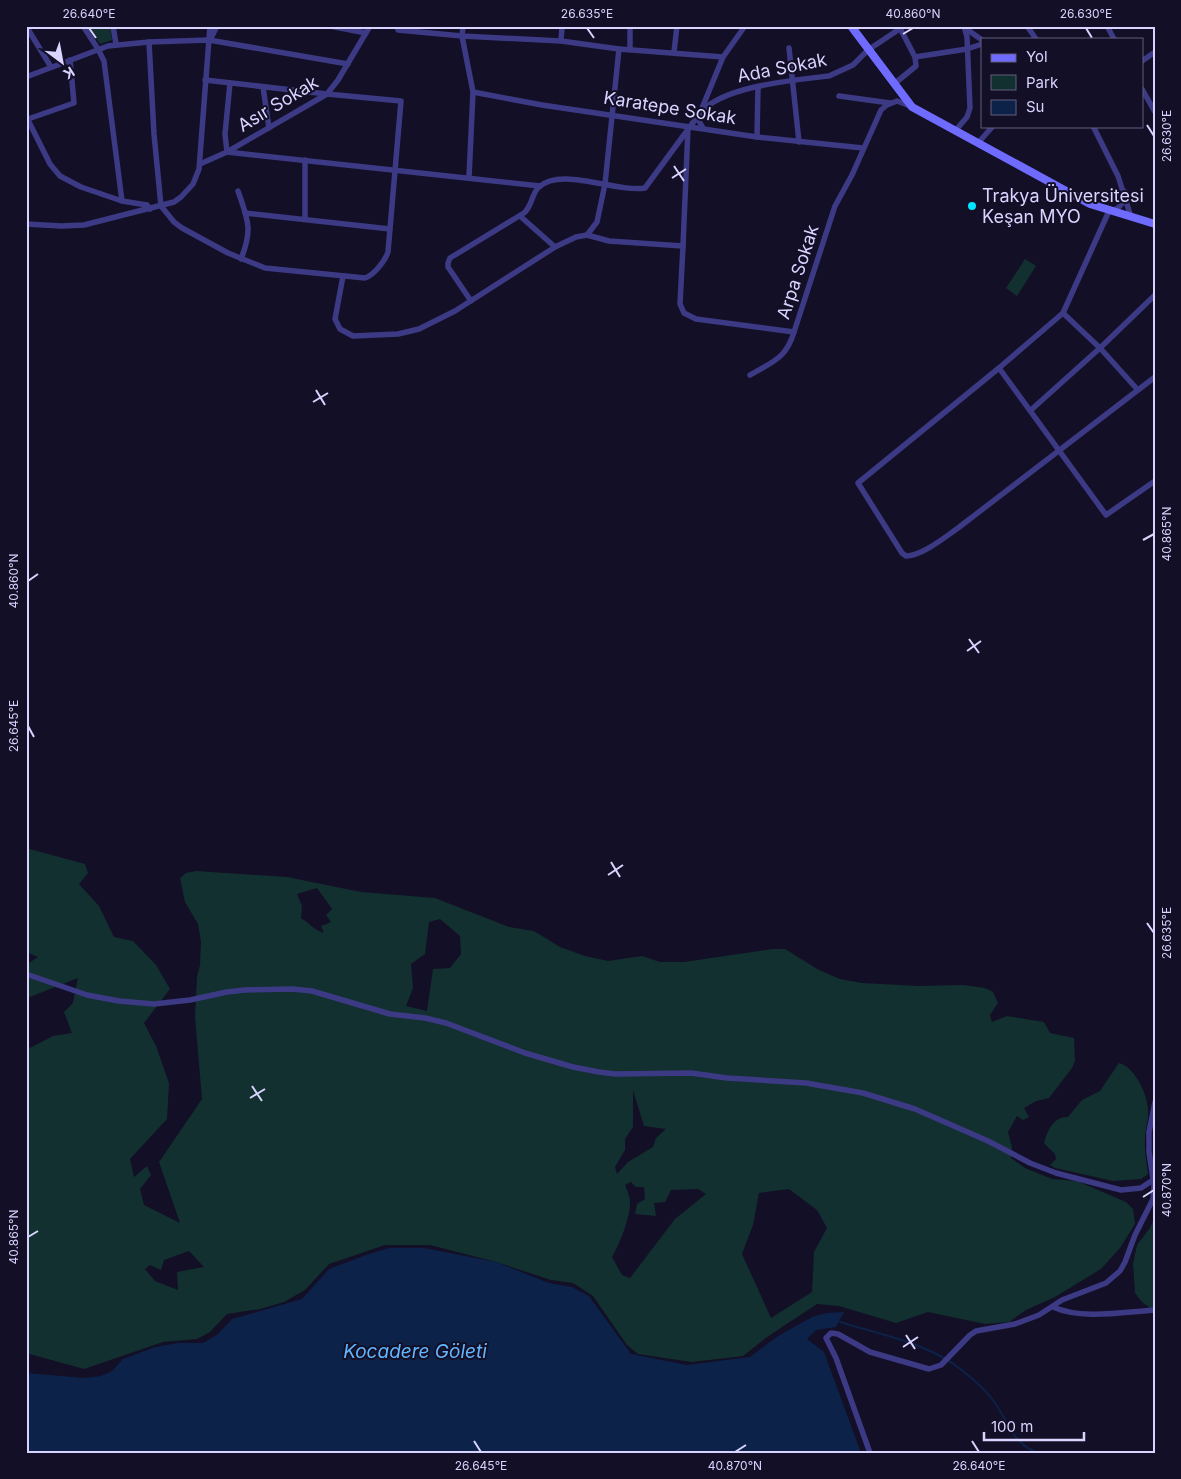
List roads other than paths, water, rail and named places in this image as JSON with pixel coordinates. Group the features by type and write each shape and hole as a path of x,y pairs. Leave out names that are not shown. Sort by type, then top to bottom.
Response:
{"main road":[{"path":"851,26 912,107 1095,207 1155,223"}],"street":[{"path":"26,26 52,67"},
{"path":"83,26 104,61 122,200"},
{"path":"113,26 116,44"},
{"path":"26,224 84,225 161,206 181,198 196,179 200,164 210,26"},
{"path":"210,40 217,26"},
{"path":"330,26 366,33"},
{"name":"Asır Sokak","path":"200,164 227,152 327,94 333,88 370,26"},
{"path":"399,26 398,30 561,42 619,49 723,57"},
{"path":"463,26 462,36 473,92 469,177"},
{"path":"561,42 562,26"},
{"path":"630,26 630,49"},
{"path":"674,52 677,26"},
{"path":"703,129 699,122 700,113 723,57 745,26"},
{"path":"1107,26 1113,38"},
{"path":"964,27 981,39"},
{"path":"955,131 970,111 964,27"},
{"path":"1028,27 1035,38"},
{"path":"892,102 900,97 896,86 916,66 915,57 902,28"},
{"name":"Ada Sokak","path":"700,113 718,98 758,87 793,80 829,76 839,72 853,65 868,50 902,28"},
{"path":"26,77 98,49 116,44 149,42 210,40 348,64"},
{"path":"149,42 154,134 161,206 171,218 182,228 257,266 274,270 365,278 370,276 386,256 402,101 205,80"},
{"path":"915,57 967,49 981,44"},
{"path":"789,48 799,142"},
{"path":"587,235 597,222 605,184 619,49"},
{"path":"1144,60 1155,52"},
{"path":"70,60 74,103 27,117 49,162 60,176 73,184 122,200 146,205 150,209"},
{"path":"230,83 225,134 227,152 540,186"},
{"path":"263,87 269,128"},
{"path":"757,137 758,87"},
{"name":"Karatepe Sokak","path":"473,92 542,105 613,114 757,137 863,148"},
{"path":"1144,93 1155,112"},
{"path":"840,96 892,102 902,101 912,107"},
{"name":"Arpa Sokak","path":"684,246 680,304 681,310 686,315 717,323 794,332 835,206 852,175 881,110 892,102"},
{"path":"471,301 448,267 449,259 520,216 530,207 534,193 540,186 552,180 562,179 645,188 688,126 700,113"},
{"path":"343,276 335,320 342,331 353,336 398,334 419,330 446,317 570,239 587,235 609,241 684,246 688,126"},
{"path":"978,143 991,128"},
{"path":"1094,128 1116,170 1131,217"},
{"path":"305,160 306,219"},
{"path":"526,184 533,188 534,193"},
{"path":"238,191 245,213 249,238 241,259"},
{"path":"1124,191 1122,204 1118,209 1109,211 1064,313 1000,368 858,483 899,549 906,556 911,556 939,542 1155,376"},
{"path":"245,213 390,229"},
{"path":"520,216 555,247"},
{"path":"1031,410 1155,295"},
{"path":"1064,313 1100,348 1137,389"},
{"path":"750,375 783,355 789,346 794,332"},
{"path":"1000,368 1106,516 1155,481"},
{"path":"26,974 87,995 154,1004 190,1000 245,990 292,989 312,991 390,1014 425,1018 446,1023 525,1053 573,1067 599,1072 622,1074 691,1072 727,1078 806,1083 863,1093 890,1100 924,1113 988,1141 1030,1163 1056,1173 1121,1190 1141,1188 1153,1180"},
{"path":"870,1453 836,1358 826,1338 828,1335 831,1333 838,1334 870,1352 926,1369 934,1369 944,1363 970,1335 980,1330 1018,1323 1039,1316 1062,1300 1101,1286 1112,1279 1125,1262 1135,1235 1152,1204 1154,1192 1149,1152 1149,1132 1155,1102"},
{"path":"1053,1307 1066,1312 1084,1314 1155,1310"}],"water":[{"name":"Kocadere Göleti","path":"389,1248 424,1248 496,1262 549,1283 572,1287 589,1296 631,1354 687,1365 750,1357 778,1336 812,1317 826,1313 844,1312 836,1327 816,1330 807,1339 824,1352 861,1453 26,1453 26,1373 85,1378 101,1376 112,1371 123,1359 155,1347 178,1343 203,1343 218,1334 232,1319 302,1299 329,1269"}],"waterway":[{"path":"840,1322 904,1341 950,1361 972,1378 988,1394 1017,1439 1023,1445 1039,1453"},
{"path":"1069,1453 1074,1453"}],"place":[{"name":"Trakya Üniversitesi Keşan MYO","path":"972,206"}]}
